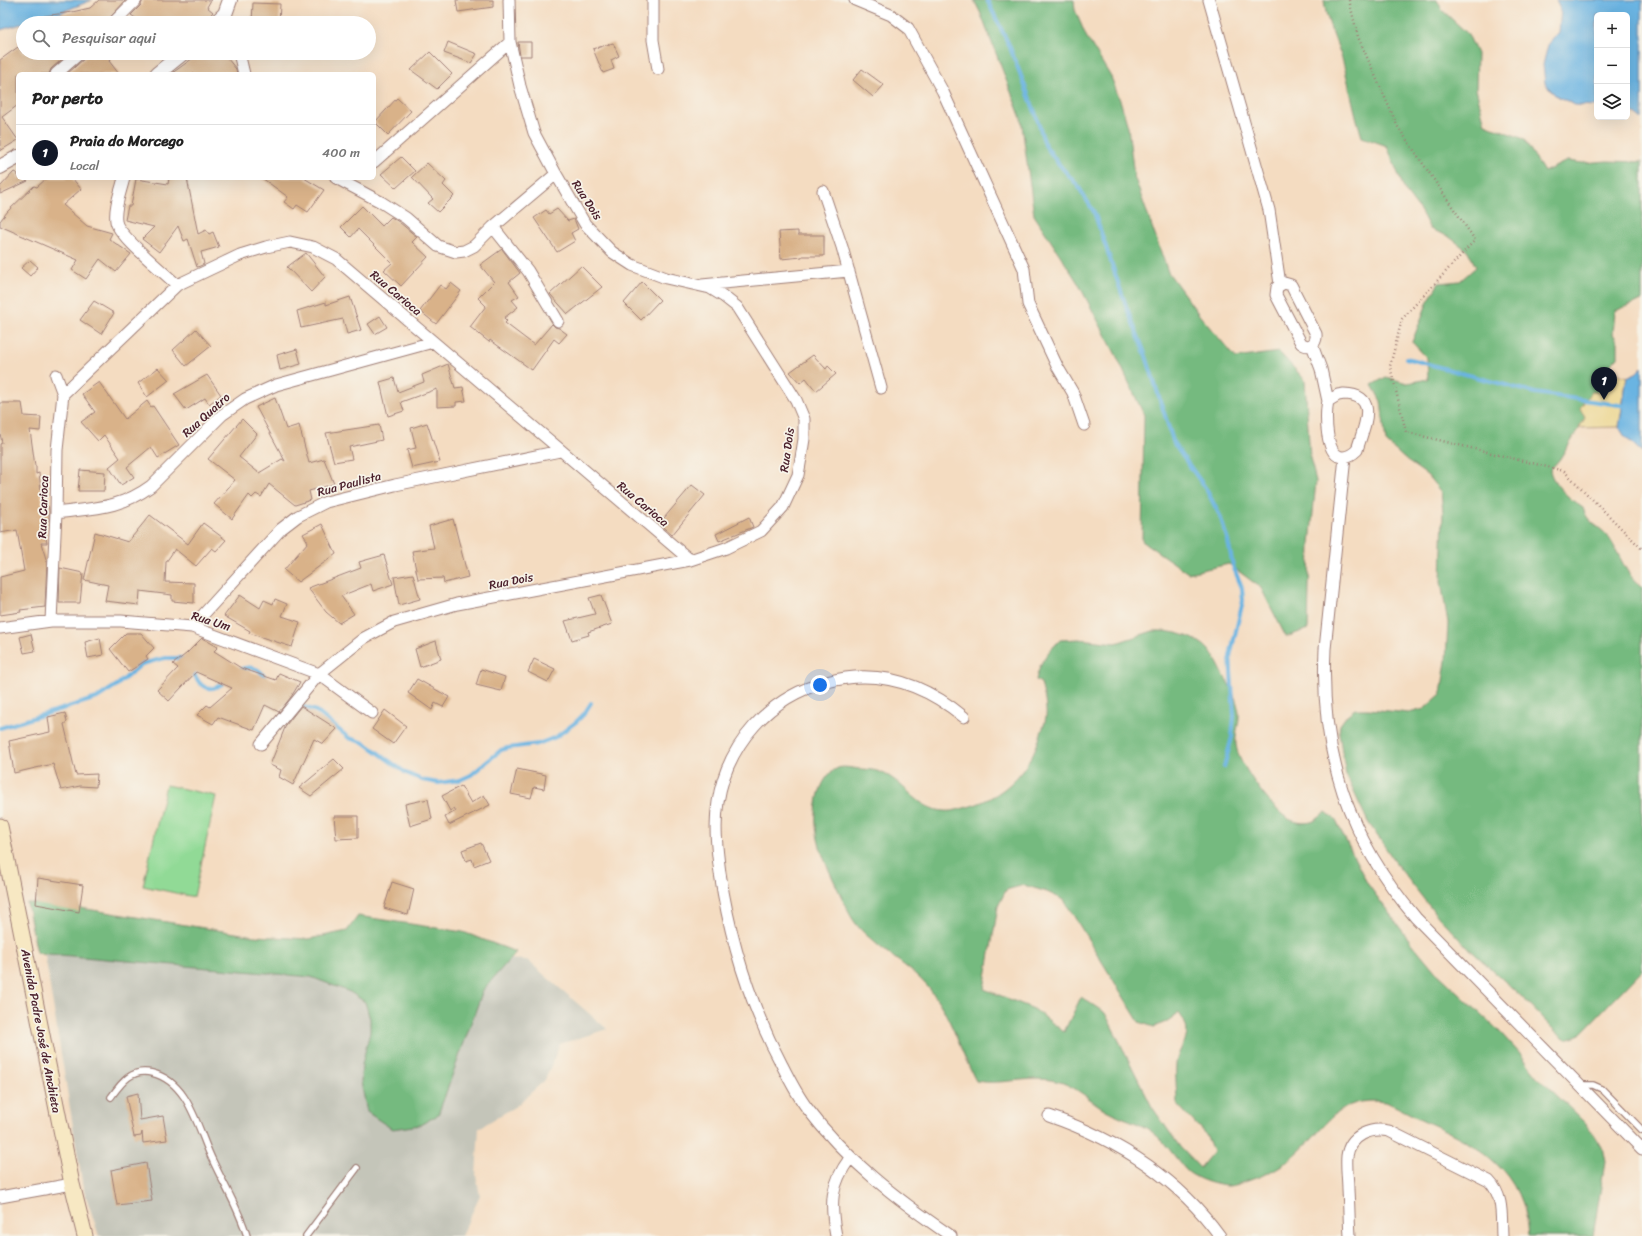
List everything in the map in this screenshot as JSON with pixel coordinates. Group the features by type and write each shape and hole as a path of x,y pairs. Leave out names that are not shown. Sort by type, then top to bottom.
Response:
{"main road":[{"name":"Avenida Padre José de Anchieta","path":"0,826 72,1184 85,1236"}],"street":[{"path":"120,16 136,0"},
{"path":"224,16 230,0"},
{"name":"Rua Dois","path":"261,744 319,674 364,638 394,622 457,604 690,560 726,548 761,531 772,520 783,507 798,475 804,439 804,419 796,400 737,307 710,288 666,278 632,265 612,252 585,224 534,133 520,86 510,42 509,0"},
{"path":"653,0 653,40 658,70"},
{"path":"854,0 891,15 908,28 912,34 943,92 1024,269 1028,304 1057,366 1073,393 1084,425"},
{"path":"1210,0 1269,210 1280,284 1276,291 1276,295 1301,344 1304,346 1312,345 1315,342 1316,334 1291,285 1284,283 1280,284"},
{"path":"376,160 510,42"},
{"path":"58,72 72,60"},
{"path":"159,72 174,60"},
{"path":"240,60 243,72"},
{"path":"0,167 16,158"},
{"path":"353,181 406,218 438,246 448,251 456,252 464,251 474,246 493,227 556,174"},
{"path":"124,180 117,206 116,221 121,233 178,285"},
{"path":"823,191 849,270 881,388"},
{"path":"493,227 528,271 558,321"},
{"name":"Rua Carioca","path":"63,394 178,285 240,255 266,247 290,242 314,247 336,259 690,560"},
{"path":"697,285 849,270"},
{"name":"Rua Quatro","path":"56,512 112,506 130,500 151,486 222,415 246,399 276,385 433,342"},
{"path":"1312,345 1321,369 1328,401 1326,409 1330,448 1336,455 1345,457 1357,450 1368,414 1367,405 1362,400 1350,394 1338,395 1328,401"},
{"name":"Rua Carioca","path":"51,621 57,450 63,394 56,375"},
{"name":"Rua Paulista","path":"192,627 281,529 298,516 326,502 560,451"},
{"path":"1345,457 1325,649 1324,673 1326,721 1330,745 1345,798 1361,837 1400,899 1416,918 1642,1149"},
{"name":"Rua Um","path":"0,628 51,621 121,621 192,627 319,674 372,714"},
{"path":"951,1236 903,1202 850,1158 807,1107 789,1078 767,1034 746,983 729,924 719,864 716,818 721,787 732,758 744,738 759,720 786,698 802,690 818,684 852,677 870,677 893,680 920,688 936,696 964,717"},
{"path":"1049,1116 1096,1134 1140,1160 1180,1191 1198,1209 1220,1236"},
{"path":"1350,1236 1348,1154 1354,1141 1359,1136 1373,1130 1381,1129 1389,1131 1489,1181 1499,1196 1502,1236"},
{"path":"836,1236 832,1216 833,1190 837,1178 850,1158"},
{"path":"0,1197 72,1184"}],"lane":[{"path":"111,1097 123,1081 134,1073 144,1071 157,1074 171,1081 181,1092 190,1107 213,1162 242,1217 247,1236"},
{"path":"1580,1085 1593,1085 1602,1089 1642,1130"},
{"path":"306,1236 356,1168"}],"path":[{"path":"1349,0 1358,37 1398,127 1475,240 1402,319 1390,366 1406,432 1564,471 1642,549"}],"shaded area":[{"path":"44,950 366,955 527,960 607,1029 560,1044 545,1080 516,1106 479,1128 476,1175 480,1196 461,1236 99,1236 83,1187"}],"green space":[{"path":"974,0 1074,0 1075,10 1086,36 1111,77 1121,103 1128,127 1134,176 1168,272 1200,316 1236,358 1279,352 1305,380 1310,458 1316,481 1310,544 1308,629 1286,637 1261,588 1229,564 1188,573 1142,541 1144,415 1116,355 1078,283 1034,215 1021,118"},
{"path":"1324,0 1437,0 1442,10 1468,34 1477,54 1476,89 1485,124 1524,139 1544,172 1567,161 1583,163 1607,161 1642,162 1642,300 1615,311 1613,334 1618,342 1618,357 1605,370 1605,384 1603,392 1559,460 1550,470 1554,481 1558,486 1568,497 1583,508 1588,518 1606,534 1631,577 1642,587 1642,970 1579,1035 1566,1039 1555,1031 1523,998 1463,943 1433,911 1398,866 1368,822 1346,775 1339,733 1340,725 1347,715 1355,709 1409,713 1424,709 1441,694 1446,661 1448,623 1441,582 1443,512 1441,492 1427,475 1407,461 1386,442 1381,401 1372,385 1386,377 1407,383 1428,379 1427,358 1412,342 1428,301 1439,283 1460,281 1476,267 1468,251 1448,236 1430,229 1421,212 1405,191 1387,146 1362,137 1341,54 1329,24"},
{"path":"1153,631 1160,631 1175,633 1191,638 1204,645 1209,650 1229,684 1237,703 1239,717 1236,745 1240,758 1265,797 1280,813 1292,821 1308,823 1317,819 1326,812 1335,819 1367,883 1406,936 1435,971 1498,1030 1521,1055 1539,1078 1585,1123 1594,1134 1602,1147 1605,1162 1593,1236 1528,1236 1525,1213 1518,1194 1509,1178 1496,1164 1482,1151 1465,1141 1386,1102 1369,1101 1355,1103 1344,1108 1334,1115 1295,1155 1280,1166 1259,1177 1240,1184 1227,1186 1195,1177 1187,1171 1154,1133 1139,1124 1106,1110 1063,1083 1041,1079 998,1082 976,1081 943,1009 928,987 915,974 865,934 850,915 826,864 816,830 819,794 823,783 829,774 833,770 840,767 845,767 872,770 885,774 900,784 920,802 936,810 948,811 971,806 996,795 1024,769 1037,746 1046,719 1046,713 1041,683 1036,680 1044,658 1051,649 1060,640 1079,639 1116,643","holes":["1024,885 1047,892 1064,900 1139,1022 1154,1027 1166,1022 1179,1013 1184,1021 1187,1028 1187,1034 1176,1064 1177,1104 1206,1135 1213,1152 1200,1168 1180,1147 1152,1107 1105,1013 1081,997 1064,1032 1034,1009 984,989 998,906 1006,890"]},
{"path":"166,785 216,796 194,897 143,886"},
{"path":"27,903 74,907 254,936 309,939 347,931 358,916 463,932 516,952 483,990 438,1115 420,1125 392,1129 367,1112 361,1082 362,1064 370,1032 370,1019 365,1002 350,992 311,977 37,953"}],"sand":[{"path":"1605,370 1627,377 1619,427 1579,428 1585,418 1580,408 1591,392 1603,392 1605,384"}],"water":[{"path":"0,0 92,0 50,16 16,16 16,26 0,30"},
{"path":"1556,0 1642,0 1642,119 1630,110 1630,12 1594,12 1594,106 1575,105 1555,95 1545,83 1543,65 1548,45 1559,32 1561,10"},
{"path":"1642,367 1642,452 1625,437 1619,427 1627,377 1636,373"}],"building":[{"path":"99,0 126,0 111,16 44,16 72,12 90,8"},
{"path":"143,0 211,0 207,7 213,12 209,16 131,15 141,5"},
{"path":"456,0 493,0 493,7 458,12"},
{"path":"253,3 280,4 279,16 252,16"},
{"path":"448,42 477,54 471,63 444,53"},
{"path":"518,42 531,42 531,56 520,56"},
{"path":"613,43 619,56 611,60 614,69 603,73 593,49"},
{"path":"16,48 16,60 61,60 50,72 16,72 16,106 2,117 16,137 16,141 0,151 0,60"},
{"path":"430,52 452,74 437,89 411,70"},
{"path":"83,60 110,60 109,61 117,72 69,72"},
{"path":"190,60 229,60 237,72 174,72"},
{"path":"862,69 884,85 873,97 853,80"},
{"path":"397,98 411,111 388,135 376,123 376,121"},
{"path":"401,157 415,171 396,188 381,174"},
{"path":"427,163 446,181 443,185 454,196 438,212 428,203 433,199 412,177"},
{"path":"14,172 16,173 16,180 28,181 0,194 0,187"},
{"path":"45,180 74,180 81,189 63,205 87,226 112,233 109,239 131,254 116,272 100,259 86,279 72,270 78,260 0,226 0,221 8,211 34,186 37,187"},
{"path":"136,180 168,184 169,180 187,180 198,234 206,230 209,234 213,232 219,247 201,252 204,264 197,267 188,239 184,241 178,226 159,252 142,239 154,227 125,220 128,206 131,206"},
{"path":"265,180 307,180 324,190 308,212 297,205 294,209 284,202 288,197"},
{"path":"362,206 382,226 391,217 399,222 417,237 412,242 428,257 401,286 384,270 392,263 358,229 351,237 341,227"},
{"path":"557,209 568,221 574,219 578,229 571,233 575,241 557,252 534,218 546,210 549,214"},
{"path":"798,231 798,235 824,235 824,256 802,256 781,259 779,232"},
{"path":"502,249 520,273 509,282 519,296 512,300 518,307 504,318 507,321 505,323 534,345 552,324 567,334 559,343 554,339 532,370 490,340 489,342 470,327 486,306 478,298 494,282 480,265"},
{"path":"306,253 325,277 311,292 287,267"},
{"path":"30,260 38,267 30,276 21,268"},
{"path":"581,266 602,287 568,314 550,294"},
{"path":"642,282 660,300 641,320 624,303"},
{"path":"451,283 461,291 436,324 420,311 440,285 446,289"},
{"path":"350,297 361,330 347,334 343,319 301,328 297,311 326,302 326,305"},
{"path":"94,301 114,313 101,334 80,320"},
{"path":"380,316 387,327 375,334 368,324"},
{"path":"196,329 211,346 186,366 173,350"},
{"path":"297,349 301,364 280,370 277,355"},
{"path":"813,355 826,369 828,366 836,374 816,391 806,378 800,383 790,372"},
{"path":"448,364 455,388 463,387 466,401 456,402 456,406 437,407 437,389 401,402 404,411 388,416 380,382 394,378 398,392 424,382 422,375"},
{"path":"158,368 169,380 147,397 138,383"},
{"path":"207,375 221,395 209,404 205,398 186,410 174,394"},
{"path":"99,382 125,419 147,401 151,407 153,406 179,445 158,458 151,447 127,467 134,477 121,485 109,467 120,458 104,435 98,441 81,422 95,412 82,394"},
{"path":"275,398 286,429 299,425 309,463 324,459 334,484 309,491 311,500 295,505 269,484 261,497 256,494 252,498 249,495 232,519 214,504 235,480 208,459 242,419 257,434 239,457 259,473 282,459 285,461 256,407"},
{"path":"0,403 22,403 24,416 41,417 40,431 30,430 36,474 39,473 43,508 48,506 49,520 42,522 47,543 41,543 47,562 45,607 20,610 21,612 0,615 0,577 24,571 17,530 0,533 0,444 2,443 0,434"},
{"path":"427,423 440,462 412,468 407,450 416,448 411,428"},
{"path":"379,425 382,440 349,447 352,459 334,462 326,433"},
{"path":"80,470 105,472 104,491 78,491"},
{"path":"692,485 705,495 672,535 659,524"},
{"path":"150,515 188,544 203,523 226,540 216,551 212,548 196,566 175,549 166,562 165,582 194,583 194,603 172,601 172,595 140,591 139,605 105,601 108,585 84,580 95,532 128,542"},
{"path":"749,517 753,527 719,541 716,534"},
{"path":"453,519 468,577 444,583 443,578 418,579 412,551 434,548 429,526"},
{"path":"322,524 336,554 298,582 284,570 308,542 303,534"},
{"path":"384,555 393,584 373,591 371,584 341,596 354,614 339,623 326,612 308,588 361,568 359,562"},
{"path":"60,568 83,573 80,603 59,603"},
{"path":"413,574 420,599 399,605 394,577"},
{"path":"240,595 260,608 264,600 273,604 275,599 287,604 282,616 300,622 292,647 249,633 250,631 224,616"},
{"path":"601,595 612,624 588,632 589,635 572,640 565,621 595,614 589,598"},
{"path":"126,633 141,633 154,648 146,656 148,659 128,672 110,649"},
{"path":"31,634 35,651 24,653 20,637"},
{"path":"100,638 103,655 88,658 85,642"},
{"path":"202,638 218,647 214,651 241,668 276,680 279,673 300,682 291,697 279,712 265,705 254,730 218,717 213,724 197,715 207,705 210,707 232,688 196,672 169,701 157,690 178,668 173,664 186,654"},
{"path":"436,641 441,659 420,667 415,649"},
{"path":"534,659 555,669 548,682 528,672"},
{"path":"481,669 505,677 501,691 476,685"},
{"path":"417,679 449,697 443,707 435,703 432,710 408,693"},
{"path":"301,706 337,729 323,744 314,739 293,785 279,777 281,770 270,765 286,725"},
{"path":"385,710 406,726 393,744 372,729"},
{"path":"65,713 67,722 64,724 76,775 97,774 96,787 80,786 61,790 53,764 14,773 9,741 50,732 48,717"},
{"path":"334,759 344,769 311,796 299,788"},
{"path":"517,769 546,775 544,789 534,787 531,798 511,794"},
{"path":"461,786 471,803 484,795 490,805 449,825 445,817 456,811 454,808 450,811 442,796"},
{"path":"428,799 432,819 410,826 405,804"},
{"path":"334,816 358,816 358,838 336,839"},
{"path":"481,843 489,860 474,866 472,859 466,861 462,850"},
{"path":"38,878 83,885 79,912 36,904"},
{"path":"392,882 414,889 408,915 384,908"},
{"path":"138,1093 140,1120 163,1116 167,1140 143,1143 142,1132 141,1136 134,1137 126,1096"},
{"path":"146,1163 152,1201 117,1205 111,1170"}],"waterway":[{"path":"987,0 1009,45 1035,112 1045,145 1057,162 1078,186 1094,212 1126,306 1146,356 1174,444 1206,489 1220,516 1228,541 1233,566 1242,588 1243,601 1230,656 1234,716 1232,737 1224,767"},
{"path":"1406,358 1535,393 1626,406"},
{"path":"0,728 97,698 117,685 142,664 165,658 186,658"},
{"path":"239,670 243,668 254,668 261,672 265,679"},
{"path":"193,671 202,686 206,688 215,687 226,681"},
{"path":"295,704 316,711 349,738 365,743 406,773 422,780 438,783 460,780 471,775 501,750 538,744 556,737 576,722 584,714 591,703"}],"place":[{"name":"Praia do Morcego","path":"1604,400"}]}
